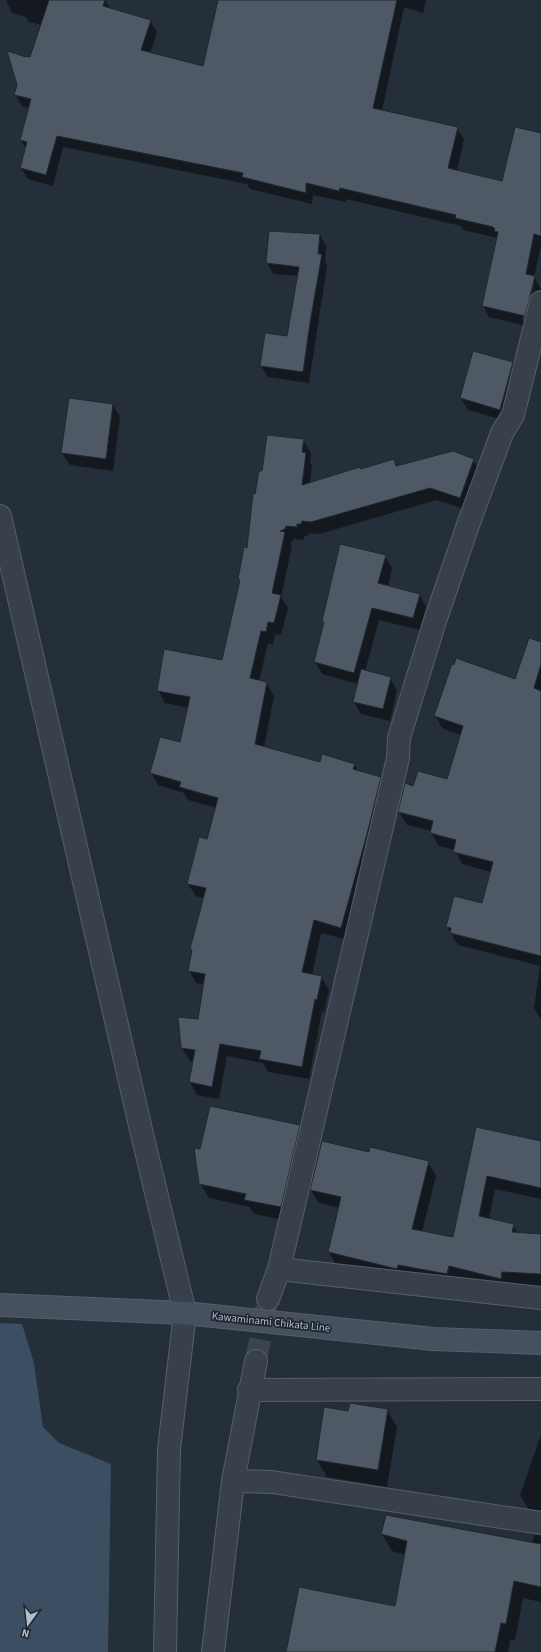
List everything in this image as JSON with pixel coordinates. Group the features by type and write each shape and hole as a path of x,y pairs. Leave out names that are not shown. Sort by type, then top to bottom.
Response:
{"main road":[{"name":"Kawaminami Chikata Line","path":"0,1305 185,1313 433,1339 541,1343"}],"street":[{"path":"268,1299 279,1269 398,758 399,738 435,621 468,525 502,433 513,415 541,302"},
{"path":"0,516 185,1313 169,1449 165,1652"},
{"path":"279,1269 541,1298"},
{"path":"213,1652 233,1481 249,1390 256,1361"},
{"path":"249,1390 541,1389"},
{"path":"233,1481 272,1482 541,1522"}],"water":[{"path":"0,1323 22,1324 34,1363 43,1427 59,1443 111,1464 108,1652 0,1652"}],"building":[{"path":"49,0 105,0 103,6 151,20 141,50 203,66 218,0 397,0 373,108 458,127 448,168 502,181 515,127 541,133 541,236 534,234 526,274 535,276 525,316 482,306 498,232 494,231 495,229 493,227 455,218 456,215 340,188 339,191 306,183 306,193 242,177 243,173 57,136 46,175 20,168 27,142 20,140 31,99 14,95 17,85 7,51 30,57"},
{"path":"269,231 320,234 318,254 322,254 303,372 260,366 265,333 287,336 299,267 266,263"},
{"path":"473,351 513,362 500,410 460,398"},
{"path":"69,398 113,404 106,459 61,453"},
{"path":"267,435 304,439 302,452 306,453 302,485 360,467 361,469 394,459 396,466 453,451 474,459 460,498 430,488 311,522 302,521 301,524 297,524 297,527 286,526 285,529 280,531 285,532 272,593 281,595 274,623 268,622 266,632 261,631 250,678 267,682 255,744 320,762 322,754 355,764 353,769 381,777 341,928 314,920 302,972 322,976 317,1000 315,999 302,1067 259,1059 261,1051 220,1044 212,1087 189,1082 195,1050 181,1048 178,1017 198,1019 205,974 188,971 192,950 190,949 206,888 187,884 199,837 207,839 218,798 179,787 181,782 150,773 160,737 180,742 190,697 157,691 164,649 222,660 240,580 238,579 244,547 247,548 253,493 255,494 259,471 262,471"},
{"path":"340,544 386,555 378,583 420,594 413,618 372,608 354,673 314,662"},
{"path":"529,638 541,642 541,664 534,688 541,691 541,956 450,933 451,928 446,927 454,896 482,903 493,862 453,852 456,840 430,833 433,821 398,812 405,783 413,786 418,771 447,779 463,726 434,716 452,664 454,665 456,658 515,679"},
{"path":"361,669 391,677 383,709 353,702"},
{"path":"210,1106 300,1125 281,1207 244,1200 246,1194 199,1184 194,1148 200,1149"},
{"path":"476,1127 541,1141 541,1188 487,1176 479,1216 514,1224 512,1232 541,1234 541,1274 502,1272 501,1279 449,1266 447,1274 398,1265 397,1269 328,1252 341,1197 310,1190 322,1141 369,1152 370,1147 429,1161 412,1229 453,1237"},
{"path":"350,1403 388,1409 378,1470 316,1460 324,1407 348,1411"},
{"path":"386,1515 541,1544 541,1587 514,1581 506,1624 501,1623 495,1652 286,1652 299,1587 395,1606 407,1541 381,1534"}],"tunnel":[{"path":"256,1361 268,1299"}]}
